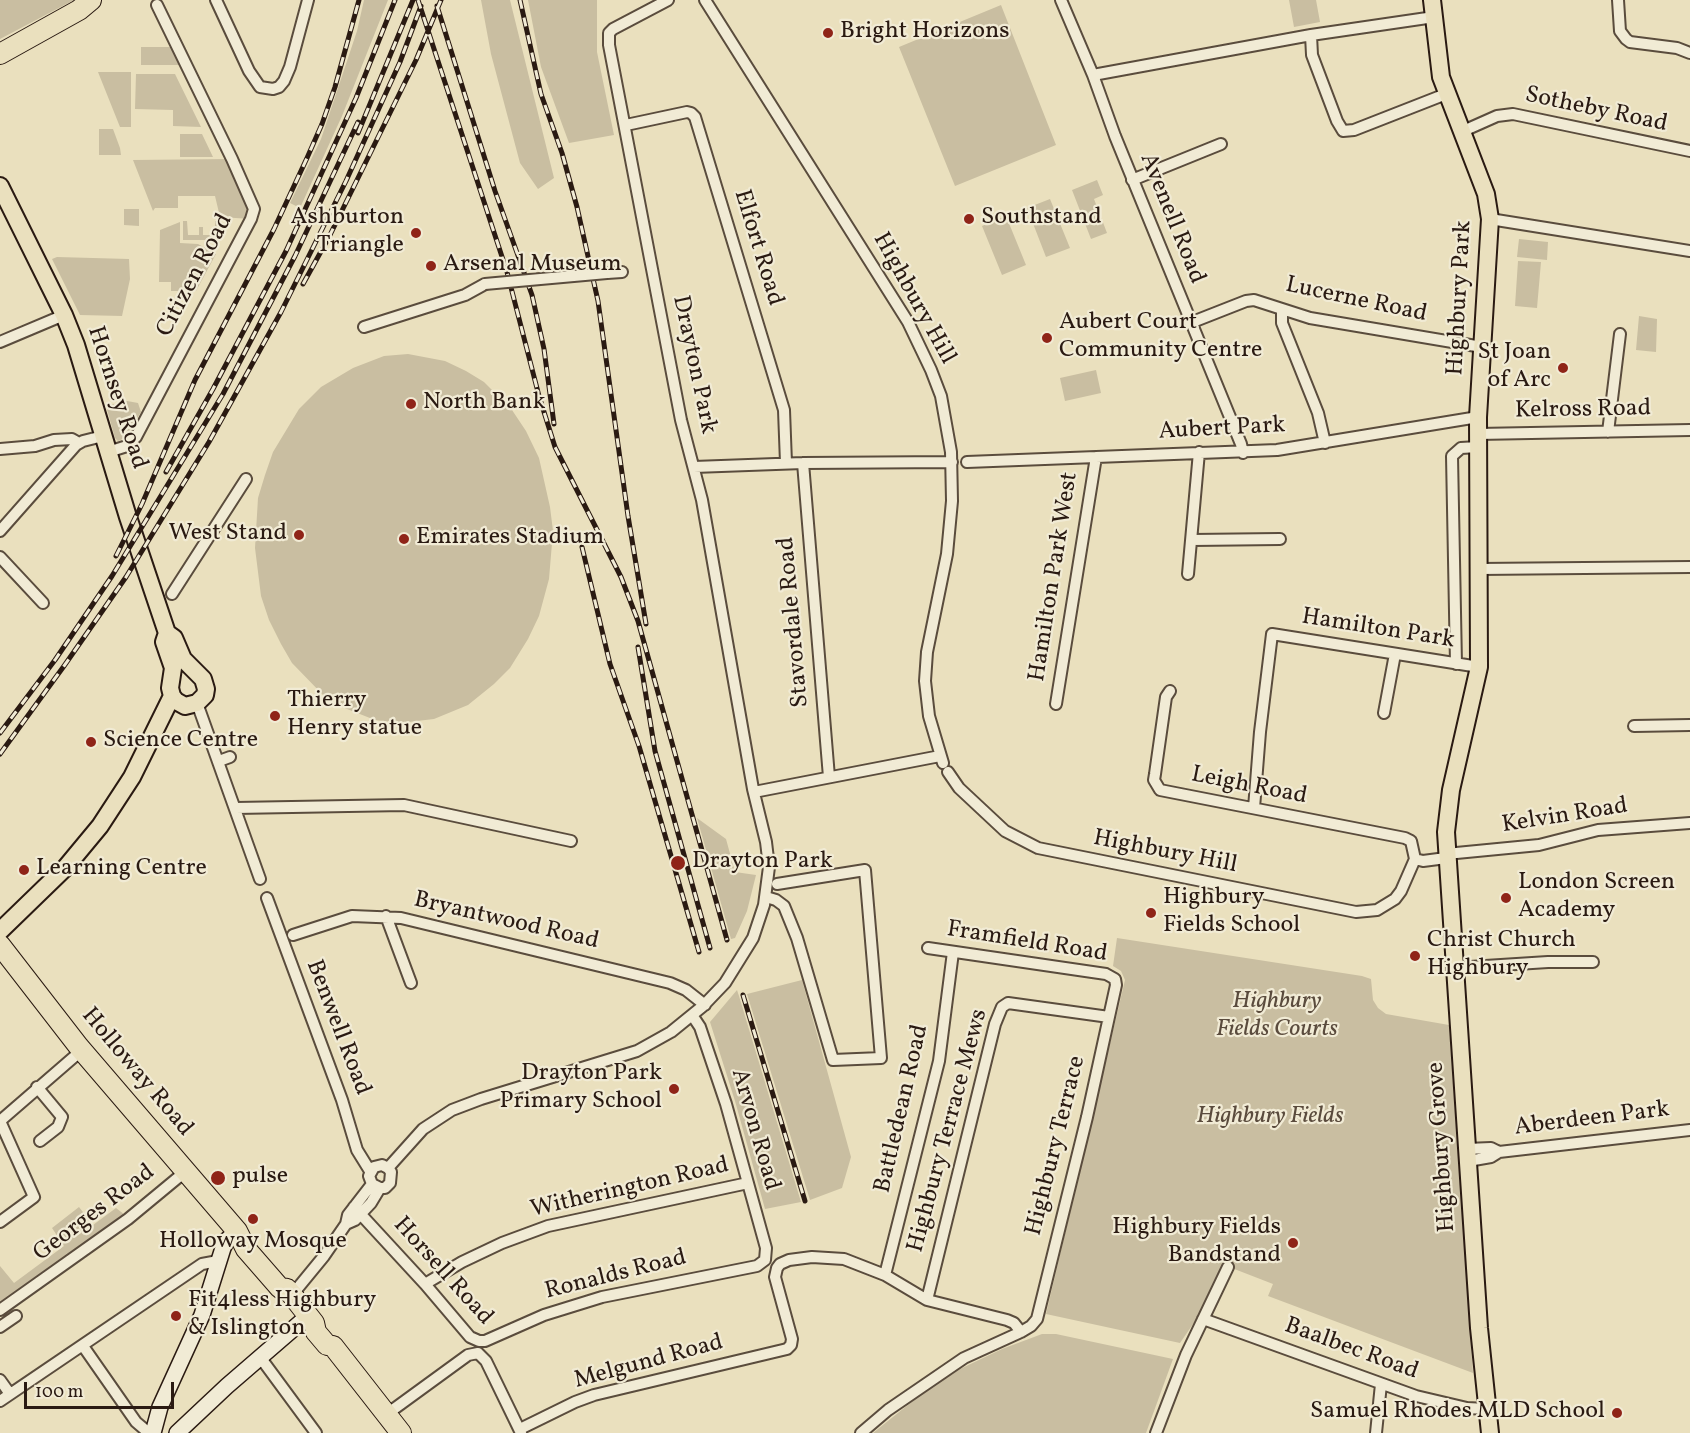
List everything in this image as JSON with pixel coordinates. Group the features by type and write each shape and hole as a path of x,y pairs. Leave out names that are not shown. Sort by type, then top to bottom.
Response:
{"highway":[{"path":"0,54 79,10 91,0"},
{"name":"Holloway Road","path":"0,945 82,1050 186,1172 237,1231 253,1241 285,1279 290,1292 311,1319 316,1332 327,1345 333,1346 401,1433"}],"main road":[{"name":"Highbury Park","path":"1432,0 1441,76 1486,194 1490,219 1478,433 1479,667 1451,790 1446,832 1446,856"},
{"name":"Hornsey Road","path":"0,186 5,207 64,315 76,345 105,444 166,633 164,642 173,668 172,688"},
{"name":"Hornsey Road","path":"166,633 174,638 183,659 203,679 206,689 203,699 197,704"},
{"path":"0,931 66,867 100,826 132,777 172,688 183,672 196,672"},
{"path":"172,688 176,702 185,706 197,704"},
{"name":"Highbury Grove","path":"1446,856 1490,1433"},
{"path":"151,1433 160,1407 202,1315 225,1243 237,1231"},
{"path":"177,1433 260,1357 311,1319"}],"street":[{"path":"216,0 249,70 260,87 267,89 279,87 284,81 308,0"},
{"name":"Drayton Park","path":"290,1292 324,1256 346,1224 355,1220 357,1210 371,1203 376,1186 385,1188 390,1183 392,1175 388,1168 423,1129 452,1110 481,1099 637,1051 657,1041 705,1005 725,983 739,963 757,929 766,897 768,855 754,792 702,501 681,420 626,125 610,55 609,33 615,27 668,0"},
{"name":"Highbury Hill","path":"705,0 908,322 941,396 952,462 952,501 947,554 927,652 925,681 928,708 944,763 959,788 1005,831 1038,848 1356,912 1377,910 1395,899 1415,860"},
{"name":"Avenell Road","path":"1061,0 1243,453"},
{"path":"1618,0 1620,30 1630,42 1677,48 1690,53"},
{"name":"Citizen Road","path":"105,444 127,446 136,437 251,219 254,209 246,187 157,5"},
{"path":"1093,75 1311,35 1434,17"},
{"path":"1311,35 1312,55 1342,133 1446,94"},
{"name":"Elfort Road","path":"626,125 687,112 692,112 695,117 784,410 786,463"},
{"name":"Sotheby Road","path":"1461,132 1497,116 1513,114 1690,151"},
{"path":"1132,180 1221,144"},
{"path":"1490,219 1690,252"},
{"path":"364,327 465,295 485,284 622,272"},
{"name":"Lucerne Road","path":"1190,323 1254,300 1310,318 1482,347"},
{"path":"1282,309 1282,323 1318,413 1325,443"},
{"path":"0,342 64,315"},
{"path":"1608,432 1620,334"},
{"name":"Kelross Road","path":"1478,433 1690,430"},
{"path":"1456,664 1452,456 1478,433"},
{"name":"Aubert Park","path":"967,462 1199,452 1243,453 1325,443 1478,433"},
{"path":"0,449 35,446 54,440 69,439 79,443 105,444"},
{"path":"0,531 79,443"},
{"path":"1188,574 1199,452"},
{"name":"Hamilton Park West","path":"1056,704 1096,457"},
{"path":"694,467 786,463 952,462"},
{"name":"Stavordale Road","path":"803,463 829,777"},
{"path":"172,594 246,479"},
{"path":"1192,540 1280,539"},
{"path":"0,557 43,603"},
{"path":"1479,569 1690,567"},
{"name":"Hamilton Park","path":"1254,808 1260,732 1272,634 1479,667"},
{"path":"1384,713 1395,654"},
{"name":"Leigh Road","path":"1170,691 1166,697 1155,774 1156,786 1166,792 1405,838 1411,841 1415,860"},
{"path":"197,704 260,879"},
{"path":"1634,726 1690,725"},
{"path":"219,760 230,757"},
{"path":"754,792 829,777 944,763"},
{"path":"236,808 404,805 570,841"},
{"name":"Kelvin Road","path":"1446,856 1539,845 1598,830 1690,824"},
{"path":"1415,860 1423,861 1446,856"},
{"path":"766,897 784,906 797,938 833,1060 881,1058 865,870 777,884"},
{"name":"Benwell Road","path":"267,898 342,1100 357,1150 370,1171"},
{"name":"Bryantwood Road","path":"293,935 352,916 386,916 429,924 670,983 686,990 705,1005"},
{"path":"386,916 411,983"},
{"name":"Framfield Road","path":"928,948 1106,974 1112,976 1116,982"},
{"name":"Battledean Road","path":"885,1275 939,1061 953,952"},
{"path":"1454,968 1548,962 1593,962"},
{"name":"Highbury Terrace","path":"1021,1332 1037,1319 1087,1117 1116,982"},
{"name":"Highbury Terrace Mews","path":"927,1300 994,1024 1002,1007 1008,1004 1109,1017"},
{"name":"Arvon Road","path":"693,1015 704,1038 726,1104 766,1248 765,1260"},
{"path":"0,1222 34,1197 0,1121 82,1050"},
{"path":"38,1087 62,1117 58,1127 40,1140"},
{"name":"Aberdeen Park","path":"1467,1155 1491,1148 1499,1152 1690,1131"},
{"path":"376,1186 369,1178 370,1171 379,1165 388,1168"},
{"name":"Georges Road","path":"0,1310 128,1219 186,1172"},
{"name":"Witherington Road","path":"425,1284 462,1262 502,1243 548,1226 748,1183"},
{"name":"Horsell Road","path":"357,1210 470,1337 479,1341 478,1353 486,1361 520,1431"},
{"name":"Melgund Road","path":"520,1431 575,1402 594,1395 788,1349 792,1339 774,1277 777,1268 784,1262 820,1257 844,1259 885,1275"},
{"name":"Ronalds Road","path":"479,1341 486,1341 544,1315 602,1297 757,1266 765,1260"},
{"path":"0,1401 202,1264 219,1261"},
{"path":"1156,1433 1186,1355 1228,1267"},
{"path":"861,1433 888,1410 964,1358 1021,1332 1014,1323 927,1300 885,1275"},
{"path":"0,1327 16,1316"},
{"name":"Baalbec Road","path":"1203,1319 1416,1396 1450,1405 1487,1409"},
{"path":"83,1346 136,1422 151,1433"},
{"path":"387,1414 468,1355 478,1353"},
{"path":"260,1357 316,1433"},
{"path":"0,1380 13,1392"},
{"path":"1376,1433 1381,1384"}],"green space":[{"path":"0,0 74,0 0,39"},
{"path":"364,0 388,0 342,116 300,208 290,203 321,139 357,31"},
{"path":"481,0 510,0 554,178 538,189 520,163 491,54"},
{"path":"528,0 597,0 597,52 614,135 569,143 541,67"},
{"path":"1289,0 1316,0 1320,22 1294,27"},
{"path":"1001,5 1056,145 955,186 899,47"},
{"path":"141,47 174,47 182,65 141,65"},
{"path":"98,72 131,72 131,127 120,127"},
{"path":"136,74 175,74 201,127 173,126 173,110 135,109"},
{"path":"99,129 113,129 121,155 99,155"},
{"path":"180,134 202,134 213,157 180,157"},
{"path":"232,159 251,219 220,217 215,196 178,196 178,208 155,208 153,211 133,160"},
{"path":"1097,180 1103,195 1094,199 1107,233 1091,239 1072,190"},
{"path":"1050,199 1070,248 1046,257 1027,208"},
{"path":"124,209 139,209 139,226 124,225"},
{"path":"1006,216 1026,265 1002,275 982,226"},
{"path":"183,221 187,221 188,235 199,235 199,227 203,227 203,235 215,235 215,221 218,221 218,240 183,240"},
{"path":"180,222 180,243 198,244 216,254 196,291 171,291 171,282 159,282 160,230"},
{"path":"1519,239 1548,242 1547,260 1517,257"},
{"path":"57,257 129,259 130,279 122,316 80,315 52,259"},
{"path":"1518,261 1541,262 1537,308 1515,306"},
{"path":"1639,316 1657,319 1656,352 1636,350"},
{"name":"Emirates Stadium","path":"408,354 445,361 466,371 484,382 512,410 526,431 539,458 553,531 549,579 539,616 510,668 468,705 434,719 400,723 375,720 342,707 324,696 292,663 269,620 261,596 255,548 258,498 265,475 273,452 299,409 321,387 353,368 384,356"},
{"path":"1096,370 1101,393 1065,401 1060,378"},
{"path":"127,401 138,403 141,412 125,438 118,441 115,438 106,406"},
{"path":"697,818 726,839 735,872 756,875 747,911 735,938 731,939"},
{"name":"Highbury Fields","path":"1117,938 1362,976 1371,979 1373,1000 1386,1014 1449,1025 1473,1373 1268,1296 1273,1284 1224,1265 1202,1311 1180,1343 1046,1314 1125,980 1121,971 1113,966"},
{"path":"802,980 851,1157 842,1188 810,1200 747,994"},
{"path":"737,990 801,1202 765,1209 710,1022"},
{"path":"79,1207 93,1225 116,1208 125,1215 0,1304 0,1266 14,1283 64,1246 52,1228"},
{"path":"1042,1334 1056,1334 1173,1359 1146,1433 873,1433 924,1392 960,1369 1002,1349"}],"railway":[{"path":"116,556 142,504 195,380 274,229 322,124 335,87 359,0"},
{"path":"166,472 286,251 356,98 395,0"},
{"path":"358,133 413,0"},
{"path":"418,0 507,272 539,396 555,447 621,577 638,621 727,940"},
{"path":"303,284 329,237 416,60 441,0"},
{"path":"520,0 541,94 562,153 577,207 598,301 628,516 646,624"},
{"path":"0,754 126,577 209,442 281,312 346,181 400,62 421,6"},
{"path":"437,6 495,191 532,295 544,349 554,424"},
{"path":"0,733 55,660 112,576 223,394 295,256 358,122"},
{"path":"582,547 610,664 639,746 699,952"},
{"path":"638,647 655,751 710,948"},
{"path":"743,995 805,1201"}],"place":[{"name":"Bright Horizons","path":"828,33"},
{"name":"Southstand","path":"969,219"},
{"name":"Ashburton Triangle","path":"416,233"},
{"name":"Arsenal Museum","path":"431,266"},
{"name":"Aubert Court Community Centre","path":"1047,338"},
{"name":"St Joan of Arc","path":"1563,368"},
{"name":"North Bank","path":"411,404"},
{"name":"West Stand","path":"299,535"},
{"name":"Emirates Stadium","path":"404,539"},
{"name":"Thierry Henry statue","path":"275,716"},
{"name":"Science Centre","path":"91,742"},
{"name":"Drayton Park","path":"678,863"},
{"name":"Learning Centre","path":"24,870"},
{"name":"London Screen Academy","path":"1506,898"},
{"name":"Highbury Fields School","path":"1151,913"},
{"name":"Christ Church Highbury","path":"1415,956"},
{"name":"Drayton Park Primary School","path":"674,1089"},
{"name":"pulse","path":"218,1178"},
{"name":"Holloway Mosque","path":"253,1219"},
{"name":"Highbury Fields Bandstand","path":"1293,1243"},
{"name":"Fit4less Highbury & Islington","path":"176,1316"},
{"name":"Samuel Rhodes MLD School","path":"1617,1413"}],"park label":[{"name":"Highbury Fields Courts","path":"1277,1017"}]}
